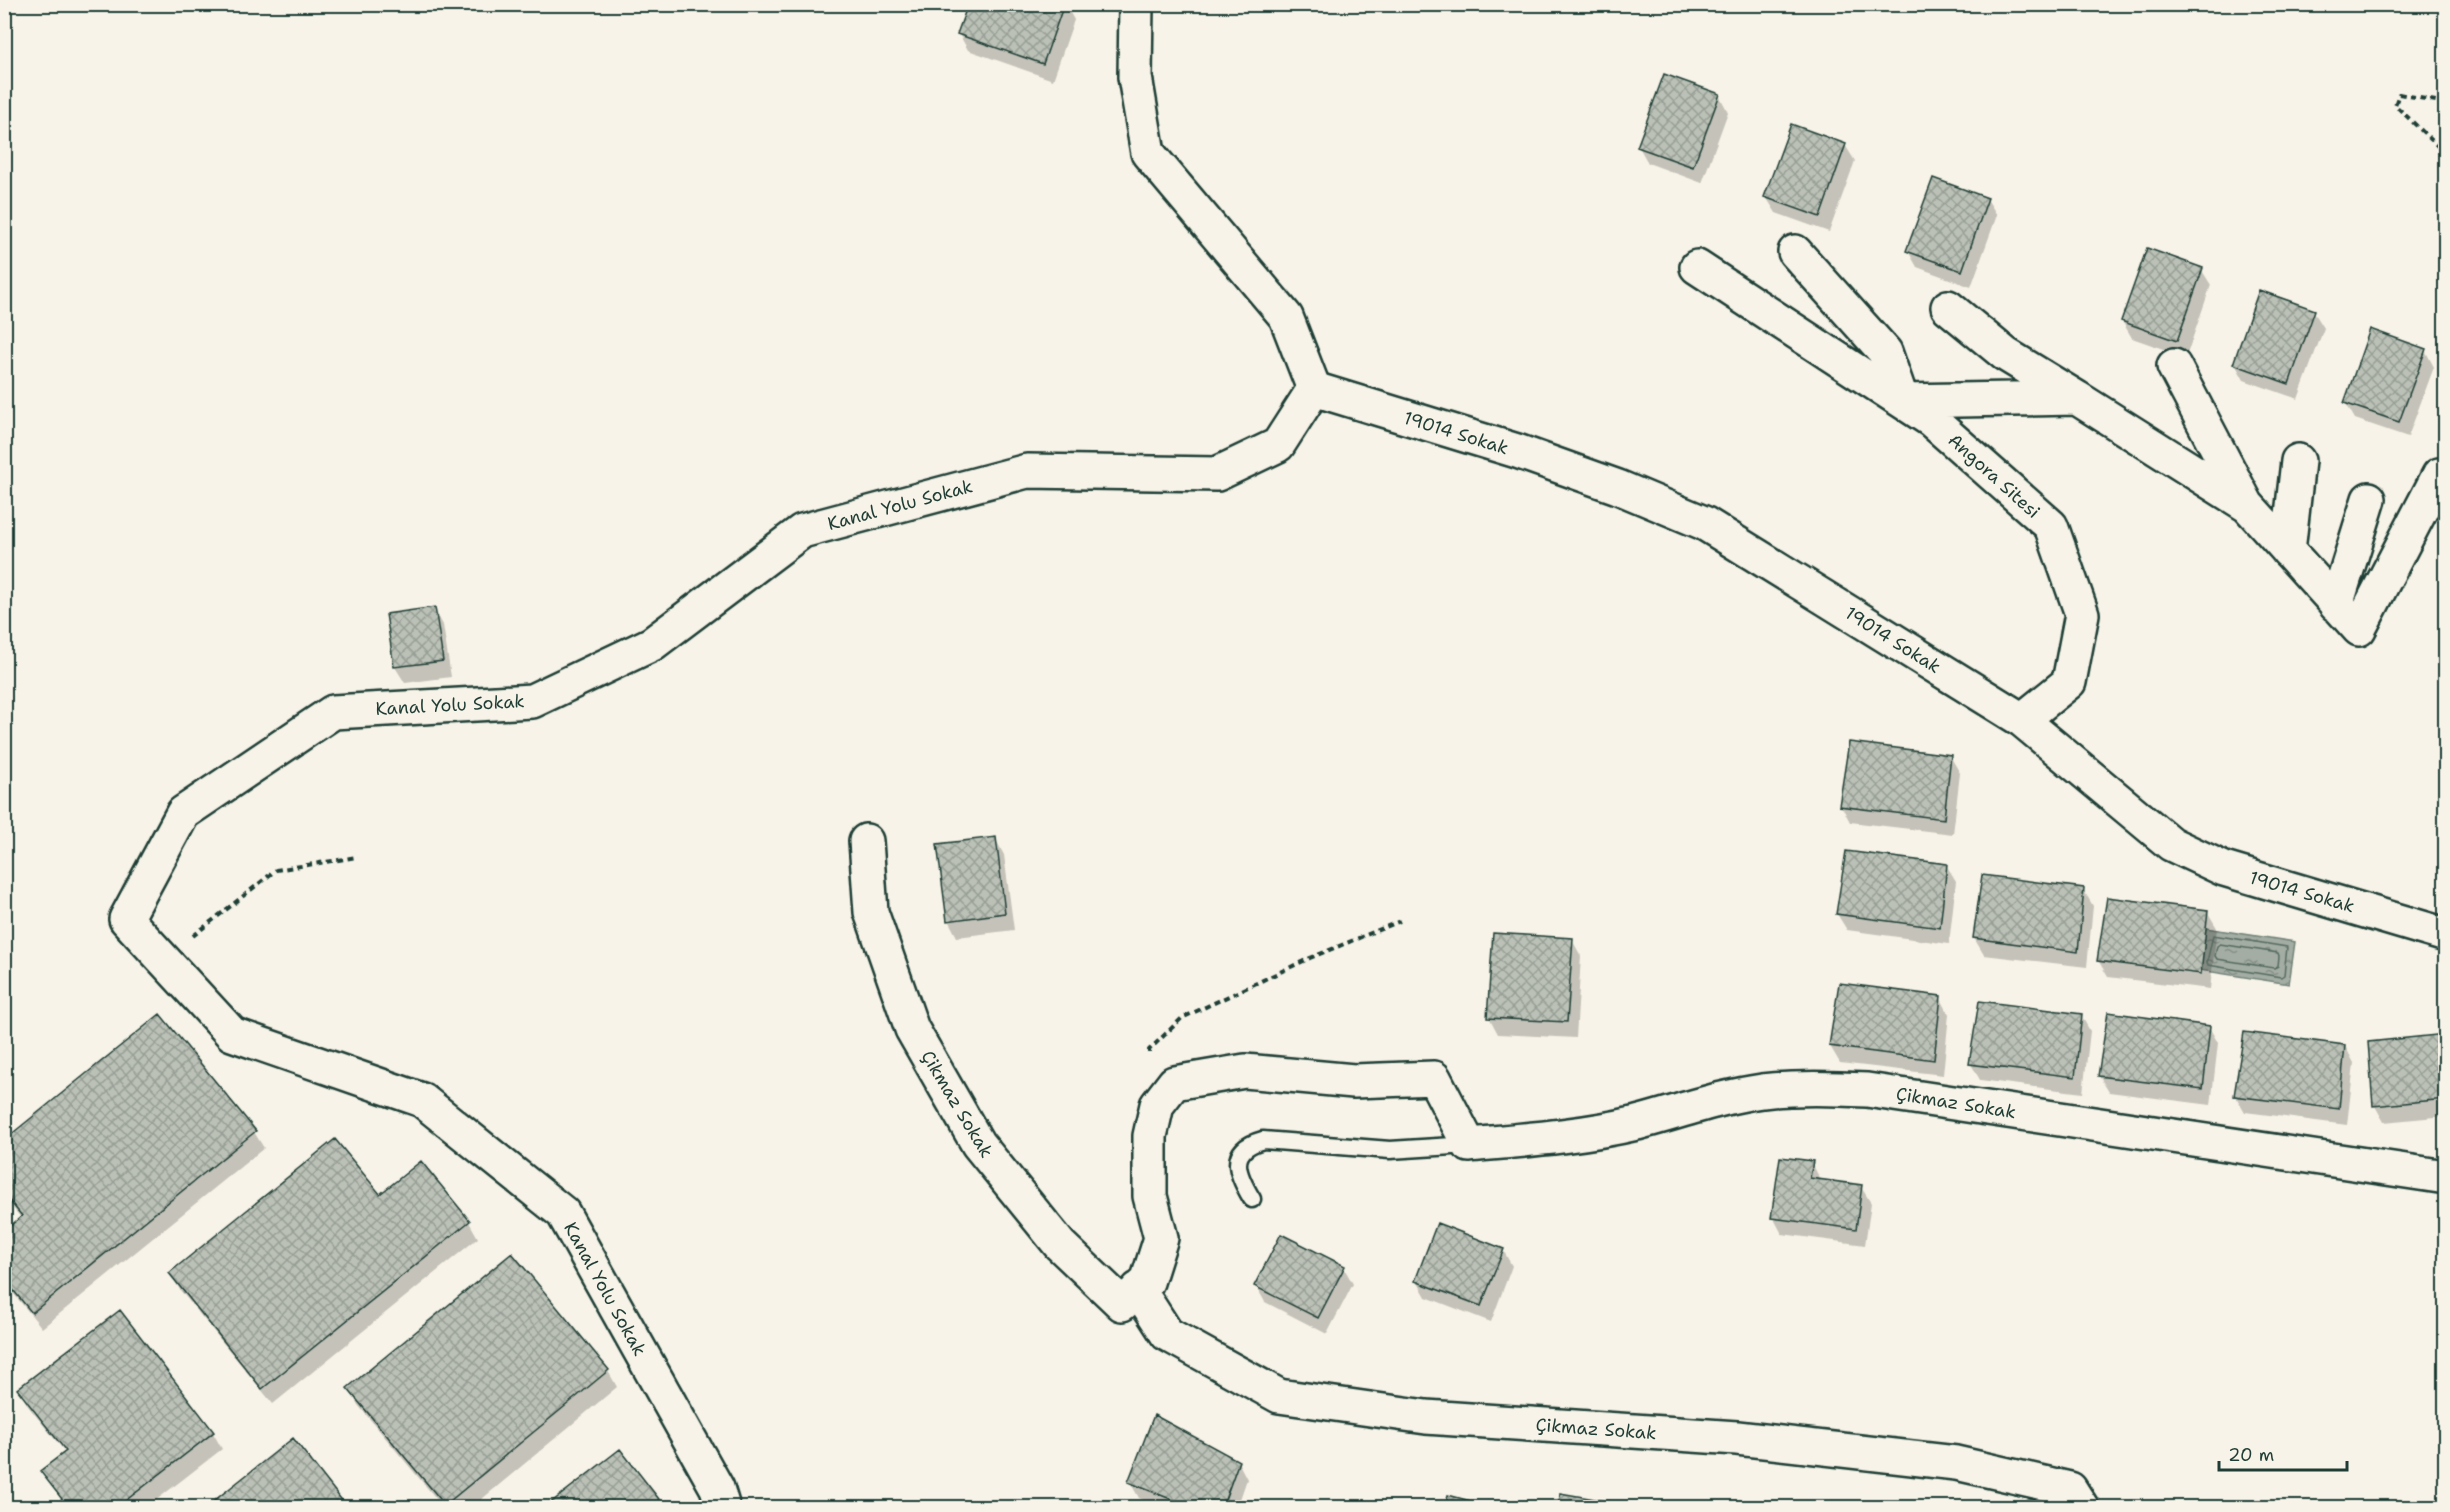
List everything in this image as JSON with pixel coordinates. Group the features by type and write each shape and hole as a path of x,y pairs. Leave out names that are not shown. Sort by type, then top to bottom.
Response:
{"street":[{"path":"1136,4 1135,77 1148,153 1286,317 1314,389"},
{"path":"1795,252 1885,352 1902,401 2077,398"},
{"name":"Angora Sitesi","path":"1697,267 1931,420 2051,526 2082,614 2069,682 2022,720"},
{"path":"1948,307 2005,354 2248,506"},
{"path":"2174,366 2248,506 2359,629 2439,475"},
{"name":"19014 Sokak","path":"1314,389 1517,451 1618,487 1704,523 2022,720 2171,844 2224,869 2445,934"},
{"name":"Kanal Yolu Sokak","path":"723,1508 717,1488 563,1214 422,1100 232,1034 126,919 183,813 333,712 532,701 652,644 802,531 1027,471 1216,474 1278,445 1314,389"},
{"path":"2289,551 2298,461"},
{"path":"2336,604 2369,499"},
{"name":"Çikmaz Sokak","path":"866,841 871,912 912,1029 978,1144 1060,1245 1122,1304 1138,1289 1167,1334 1279,1396 1426,1417 1737,1438 1956,1463 2070,1489 2082,1508"},
{"path":"1138,1289 1148,1282 1161,1238 1150,1196 1150,1136 1157,1105 1174,1083 1245,1071 1354,1082 1434,1078 1469,1145"},
{"name":"Çikmaz Sokak","path":"1469,1145 1562,1136 1636,1123 1710,1101 1761,1091 1811,1087 1867,1090 2445,1177"}],"lane":[{"name":"Çikmaz Sokak","path":"1252,1199 1237,1166 1241,1152 1251,1143 1263,1140 1390,1150 1469,1145"}],"path":[{"path":"2445,103 2399,94 2395,105 2445,154"},
{"path":"164,959 276,870 357,857"},
{"path":"1157,1105 1149,1050 1182,1018 1310,958 1400,921"}],"water":[{"path":"2206,928 2295,942 2289,984 2199,970"}],"building":[{"path":"968,4 1064,4 1043,64 957,34"},
{"path":"1664,74 1720,94 1693,167 1637,147"},
{"path":"1791,124 1846,144 1820,217 1764,197"},
{"path":"1933,178 1988,198 1962,271 1906,251"},
{"path":"2147,248 2203,268 2177,341 2121,321"},
{"path":"2259,290 2315,310 2289,384 2233,364"},
{"path":"2370,329 2426,349 2399,422 2344,403"},
{"path":"435,607 443,661 394,667 386,614"},
{"path":"1849,742 1951,755 1944,819 1839,806"},
{"path":"996,837 1005,913 947,921 937,844"},
{"path":"1846,851 1947,864 1940,928 1836,914"},
{"path":"1982,875 2084,888 2078,952 1973,938"},
{"path":"2107,897 2208,910 2201,974 2097,961"},
{"path":"1493,933 1573,938 1567,1022 1487,1018"},
{"path":"1839,983 1941,996 1934,1060 1829,1046"},
{"path":"1979,1001 2082,1014 2075,1077 1969,1064"},
{"path":"2108,1012 2210,1026 2203,1089 2098,1076"},
{"path":"160,1014 256,1131 32,1313 4,1279 4,1231 22,1216 4,1194 4,1140"},
{"path":"2244,1032 2345,1045 2339,1109 2234,1096"},
{"path":"2446,1034 2446,1099 2373,1106 2368,1042"},
{"path":"335,1139 380,1194 421,1161 470,1221 262,1389 169,1273"},
{"path":"1780,1157 1813,1161 1810,1178 1862,1185 1856,1229 1771,1218"},
{"path":"1437,1223 1504,1249 1481,1306 1415,1281"},
{"path":"1281,1234 1345,1266 1318,1318 1254,1286"},
{"path":"512,1253 609,1370 445,1505 347,1388"},
{"path":"120,1310 214,1432 116,1508 69,1508 40,1471 66,1451 17,1389"},
{"path":"1154,1415 1239,1461 1222,1508 1193,1508 1128,1482"},
{"path":"293,1438 348,1508 205,1508"},
{"path":"620,1449 666,1508 544,1508"},
{"path":"1560,1493 1613,1502 1612,1508 1559,1508"},
{"path":"1448,1495 1497,1508 1445,1508"}]}
